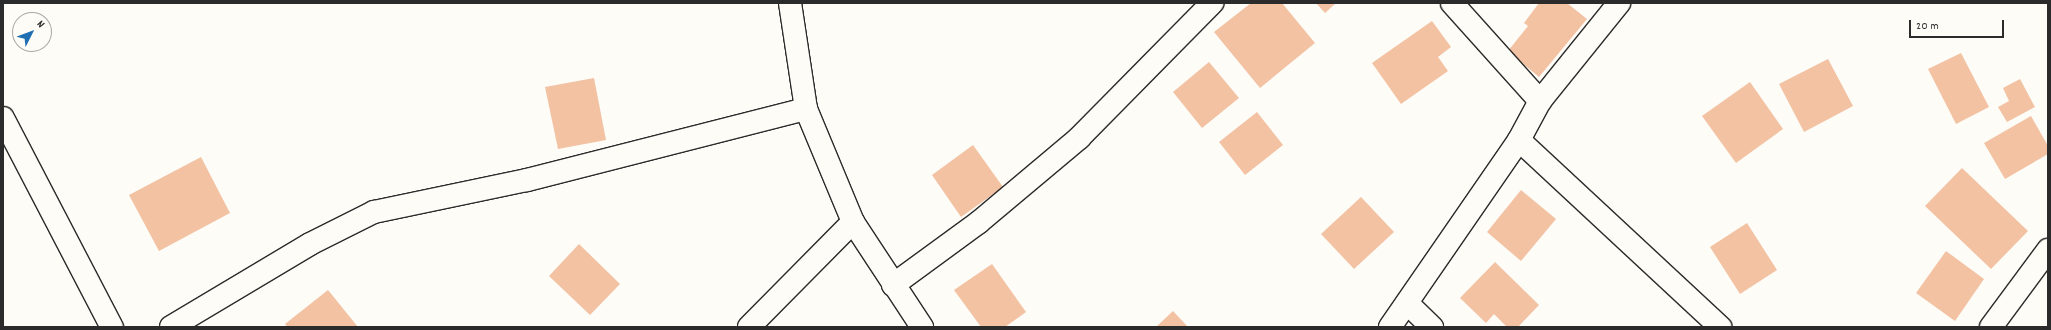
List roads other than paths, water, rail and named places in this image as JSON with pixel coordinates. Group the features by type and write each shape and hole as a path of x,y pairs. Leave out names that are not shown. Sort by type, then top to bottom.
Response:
{"street":[{"path":"790,3 806,109 853,222 893,286 922,327"},
{"path":"893,286 979,222 1079,138 1212,3"},
{"path":"1452,3 1540,101"},
{"path":"1390,327 1519,140 1540,101 1619,3"},
{"path":"172,327 310,244 374,212 527,180 806,109"},
{"path":"3,118 112,327"},
{"path":"1519,140 1720,327"},
{"path":"749,327 853,222"},
{"path":"1991,327 2048,250"},
{"path":"1407,303 1432,327"}]}
